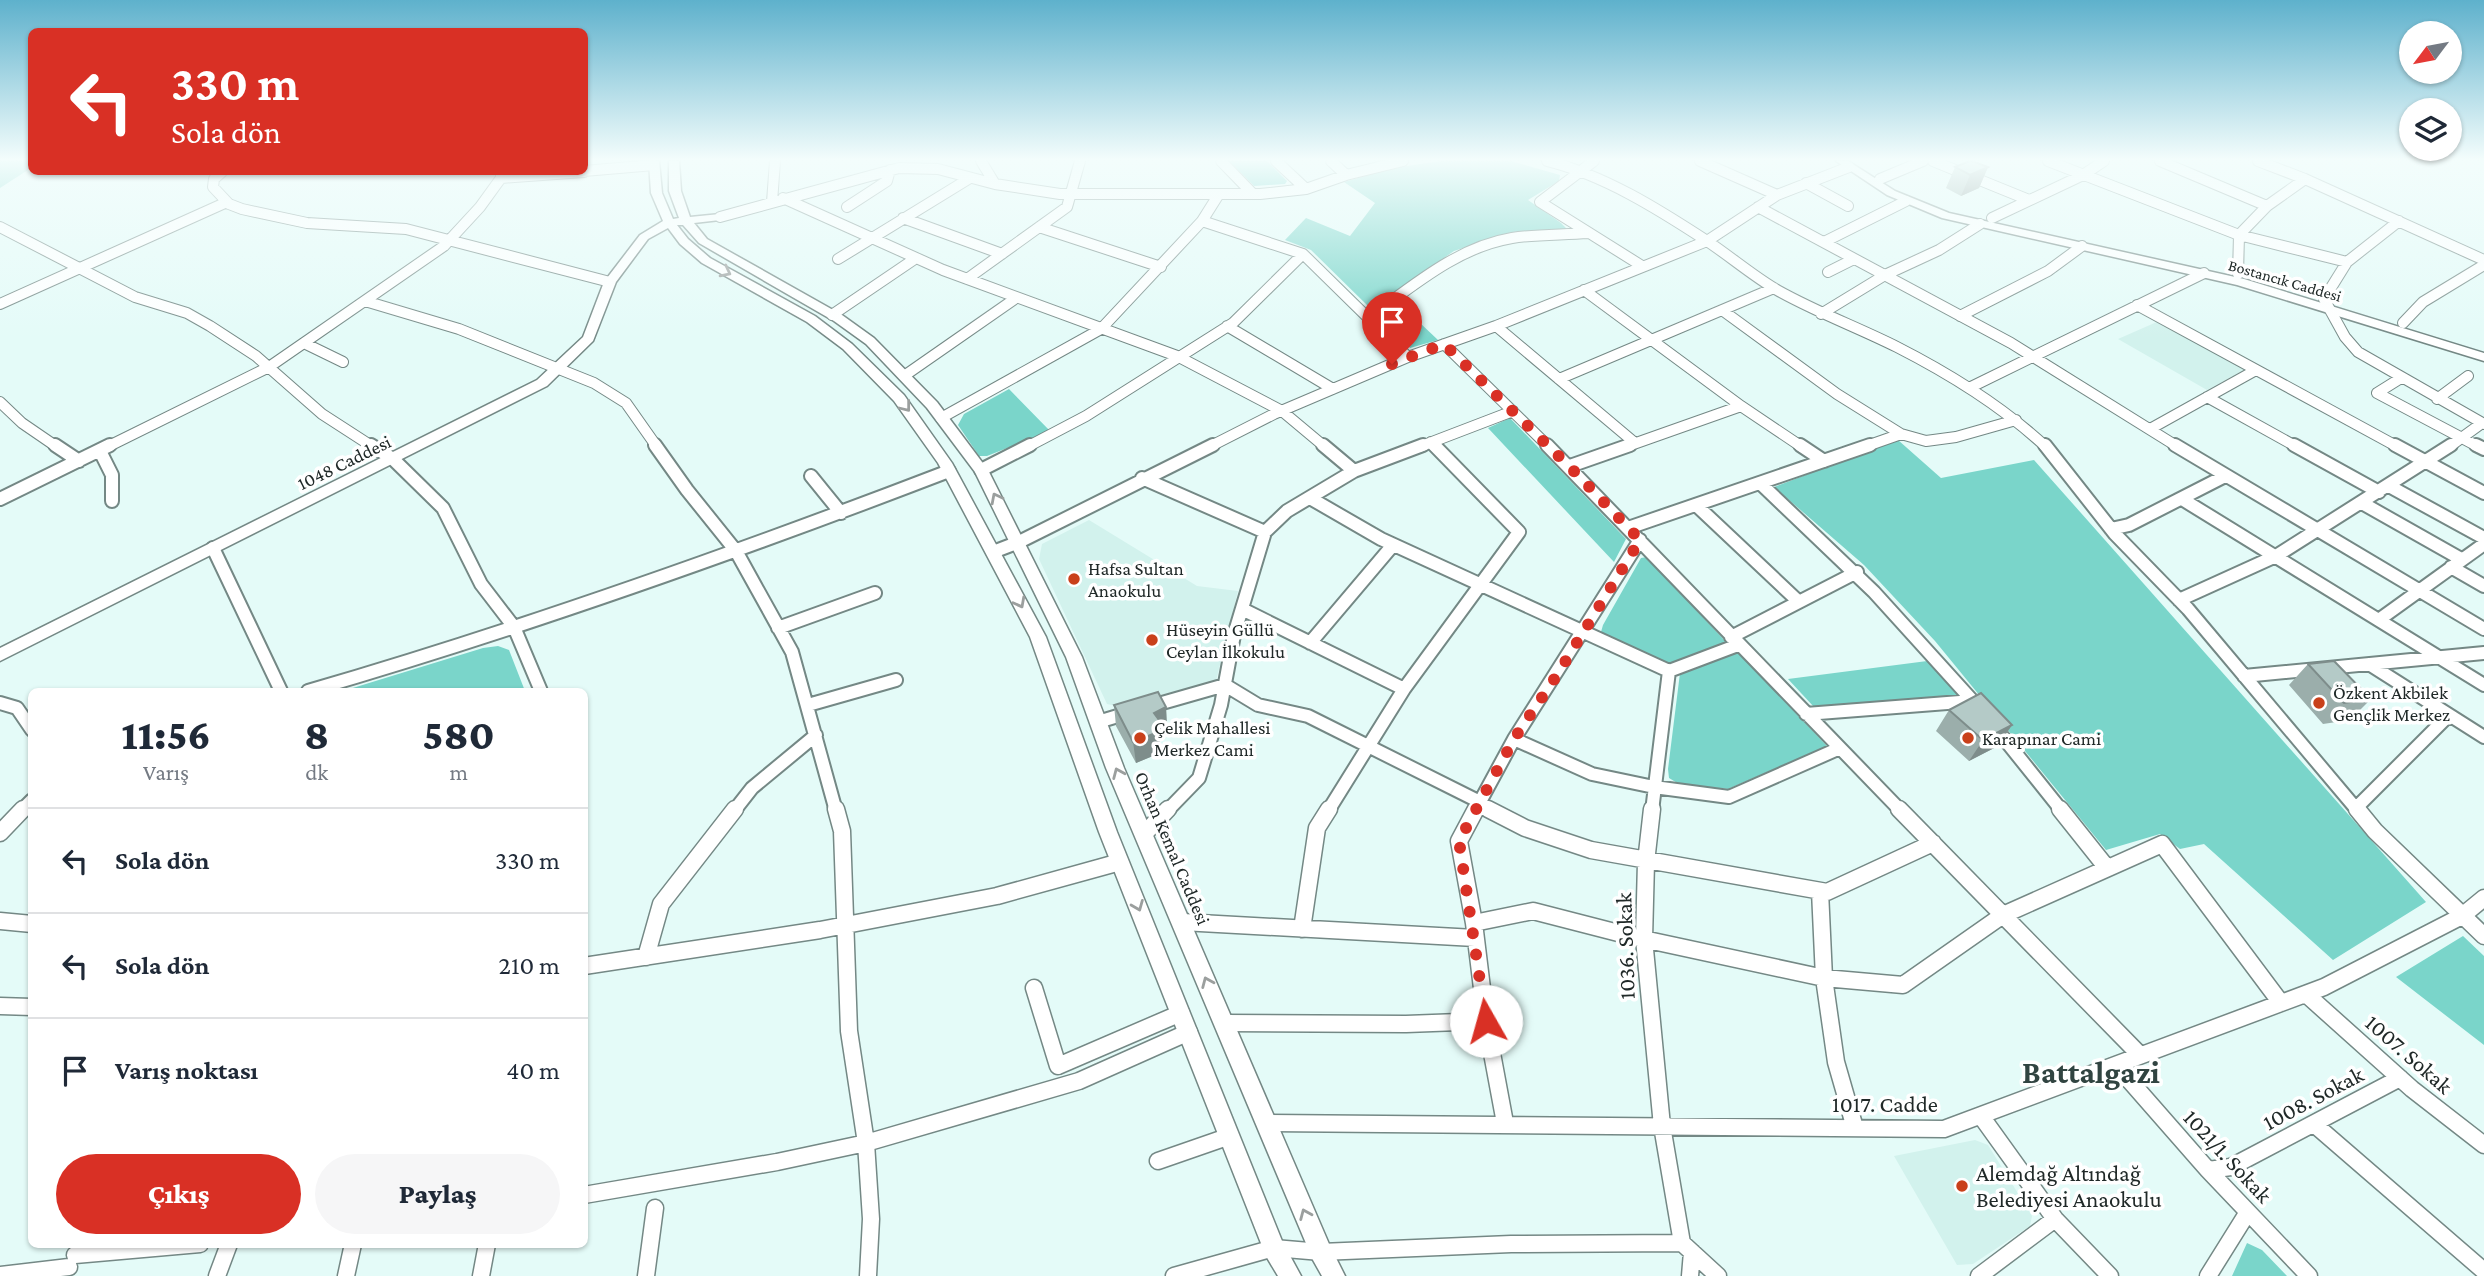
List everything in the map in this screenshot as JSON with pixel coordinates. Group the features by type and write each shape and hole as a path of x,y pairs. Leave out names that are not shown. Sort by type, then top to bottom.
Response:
{"main road":[{"path":"674,221 702,260 810,318 854,352 901,400 949,471 1037,636 1120,862 1275,1248 1290,1276"},
{"path":"680,221 681,228"},
{"path":"681,228 707,221"},
{"name":"Bostancık Caddesi","path":"1982,221 2238,274 2484,357"},
{"name":"Bostancık Caddesi","path":"1986,221 2082,247 2204,273 2403,323 2484,347"},
{"name":"1048 Caddesi","path":"0,655 542,383 589,338 610,282 644,237 681,228"},
{"name":"Orhan Kemal Caddesi","path":"681,228 832,315 870,341 942,418 981,470 1074,657 1144,834 1321,1252 1335,1276"}],"street":[{"path":"0,304 187,221"},
{"path":"296,221 406,229 447,242 610,282"},
{"path":"0,499 269,368 447,242 467,221"},
{"path":"832,221 967,279 1177,356 1282,411 1354,471"},
{"path":"838,259 899,221"},
{"path":"910,221 1002,254"},
{"path":"967,279 1048,221"},
{"path":"942,418 1101,329 1161,268 1202,221 1303,254 1315,262 1371,316 1408,357"},
{"path":"1569,221 1643,266"},
{"path":"1673,221 1774,288 1821,314 1897,348 1969,388 2016,420 2046,446 2111,529 2179,600 2375,831 2484,936"},
{"path":"993,552 1019,542 1142,478 1282,411 1408,357 1496,326 1707,241 1738,221"},
{"path":"1784,221 2033,356 2225,476 2484,629"},
{"path":"1824,242 1867,221"},
{"path":"1821,314 1885,275 1939,250 1986,221"},
{"path":"2204,221 2239,234 2347,262"},
{"path":"2238,274 2239,234 2252,221"},
{"path":"2483,424 2358,352 2345,337 2327,304 2347,262 2399,221 2484,262"},
{"path":"0,227 135,297 187,313 256,356 322,414 393,459 443,508 481,584 514,627 540,688"},
{"path":"1039,227 1161,268"},
{"path":"1371,316 1447,264 1476,248 1510,239 1588,233"},
{"path":"1960,316 2048,271 2082,247"},
{"path":"981,470 1086,416 1177,356 1227,327 1303,254"},
{"path":"832,315 916,258"},
{"path":"1828,272 1854,259"},
{"path":"2403,323 2423,302 2484,262"},
{"path":"1969,388 2204,273"},
{"path":"1559,379 1774,288"},
{"path":"1584,290 1741,406 1824,461"},
{"path":"904,376 1016,298"},
{"path":"365,301 459,329 559,368 594,383 626,403 687,490 736,551 792,652 842,831 849,1031 866,1143 871,1219 868,1276"},
{"path":"2137,305 2484,493"},
{"path":"1722,310 1838,394 1900,434 1926,441 1956,437 2016,420"},
{"path":"1496,326 1635,443"},
{"path":"1227,327 1333,389"},
{"path":"304,343 343,362"},
{"path":"1444,344 1570,466 1734,641 2140,1055"},
{"path":"2150,429 2256,370"},
{"path":"2437,399 2468,376"},
{"path":"2401,379 2377,393 2484,449"},
{"path":"2207,397 2484,538"},
{"path":"0,402 22,423 79,461"},
{"path":"1570,466 1741,406"},
{"path":"1144,834 1199,778 1222,705 1242,609 1265,532 1287,511 1354,471 1513,411"},
{"path":"2179,600 2276,556 2483,424"},
{"path":"1628,528 1900,434"},
{"path":"1303,929 1317,828 1404,689 1519,532 1431,442"},
{"path":"100,451 111,468 115,484 112,501"},
{"path":"319,688 435,655 736,551 949,471"},
{"path":"811,475 841,513"},
{"path":"2111,529 2129,524 2225,476"},
{"path":"1142,478 1265,532"},
{"path":"1760,483 1857,572 1944,664 2108,868"},
{"path":"1310,498 1393,545 1669,671 1734,641 1798,601 1857,572"},
{"path":"2182,499 2484,685"},
{"path":"2362,503 2456,563 2484,586"},
{"path":"1696,505 1798,601"},
{"path":"1505,1124 1486,1021 1459,841 1514,739 1640,540"},
{"path":"2380,619 2484,544"},
{"path":"1310,643 1393,545"},
{"path":"213,548 280,688"},
{"path":"778,628 875,593"},
{"path":"1242,609 1404,689"},
{"path":"2244,676 2484,653"},
{"path":"2369,664 2484,737"},
{"name":"1036. Sokak","path":"1669,671 1646,862 1644,939 1662,1126 1687,1247 1690,1276"},
{"path":"808,705 896,680"},
{"path":"1098,722 1225,685 1258,705 1308,716 1480,802 1489,810 1525,828 1591,850 1646,862 1820,891 1827,892 1933,843"},
{"path":"1806,714 1973,701"},
{"path":"0,703 18,708 28,724"},
{"path":"2356,808 2449,715"},
{"path":"646,957 661,904 752,788 816,735"},
{"path":"1514,739 1592,774 1654,787 1729,797 1840,748"},
{"path":"0,833 28,804"},
{"path":"1182,922 1303,929 1474,930 1533,911 1644,939 1824,978 1903,985 2003,915 2162,844 2281,1003"},
{"path":"588,965 845,926 997,896 1120,862"},
{"path":"1820,891 1824,978 1836,1062 1854,1128"},
{"path":"2462,916 2484,898"},
{"name":"1017. Cadde","path":"1266,1123 1944,1129 2306,994 2462,916"},
{"path":"0,922 28,924"},
{"path":"1034,988 1058,1066 1181,1013"},
{"name":"1007. Sokak","path":"2306,994 2400,1079 2484,1145"},
{"path":"0,1006 28,1007"},
{"path":"1225,1023 1406,1024 1486,1021"},
{"path":"588,1194 777,1162 866,1143 1079,1081 1189,1032"},
{"name":"1021/1. Sokak","path":"2116,1065 2208,1170 2309,1276"},
{"name":"1008. Sokak","path":"2208,1170 2231,1167 2400,1079"},
{"path":"1981,1116 2055,1219 2110,1276"},
{"path":"2314,1124 2484,1271"},
{"path":"1158,1161 1230,1136"},
{"path":"646,1276 654,1208"},
{"path":"2208,1276 2248,1212"},
{"path":"1979,1276 2055,1219"},
{"path":"1174,1276 1275,1248 1321,1252 1511,1244 1687,1247 1718,1276"},
{"path":"0,1275 72,1261 170,1248"},
{"path":"217,1276 228,1248"},
{"path":"346,1276 352,1248"},
{"path":"481,1276 486,1248"}],"shaded area":[{"path":"1304,221 1312,221 1350,236 1362,221 1557,221 1567,229 1512,232 1454,251 1376,305 1367,305 1311,250 1285,240"},
{"path":"1400,304 1438,340 1410,348 1380,315"},
{"path":"2159,321 2246,369 2207,390 2118,339"},
{"path":"1009,389 1050,431 987,456 979,456 958,425 964,414"},
{"path":"1510,418 1626,539 1614,562 1488,428"},
{"path":"1898,440 1941,478 2034,460 2426,902 2333,960 2204,844 2180,849 2160,834 2106,850 1935,641 1864,565 1774,487"},
{"name":"Hüseyin Güllü Ceylan İlkokulu","path":"1089,520 1197,586 1238,591 1216,681 1116,706 1107,704 1039,559 1042,544"},
{"path":"1647,557 1727,643 1671,665 1601,632 1641,558"},
{"path":"498,646 509,650 524,688 353,688 483,648"},
{"path":"1737,651 1827,746 1728,789 1679,784 1669,778 1668,769 1680,673"},
{"path":"1935,660 1959,695 1814,707 1788,679"},
{"path":"2463,936 2484,956 2484,1045 2396,977"},
{"name":"Alemdağ Altındağ Belediyesi Anaokulu","path":"1975,1140 1988,1145 2032,1216 2030,1226 1973,1264 1957,1265 1894,1156"},
{"path":"2247,1243 2262,1250 2287,1276 2232,1276"}],"building":[{"path":"2334,661 2371,699 2344,703 2308,664"},
{"path":"1158,692 1166,707 1154,713 1159,720 1158,732 1133,742 1114,705"},
{"path":"1981,693 2012,725 1983,740 1949,710"}],"place":[{"name":"Hafsa Sultan Anaokulu","path":"1074,579"},
{"name":"Hüseyin Güllü Ceylan İlkokulu","path":"1152,640"},
{"name":"Özkent Akbilek Gençlik Merkez","path":"2319,703"},
{"name":"Çelik Mahallesi Merkez Cami","path":"1140,738"},
{"name":"Karapınar Cami","path":"1968,738"},
{"name":"Alemdağ Altındağ Belediyesi Anaokulu","path":"1962,1186"}],"district":[{"name":"Battalgazi","path":"2091,1072"}],"route":[{"path":"1392,364 1444,344 1578,475 1640,540 1514,739 1459,841 1474,923 1486,1021"}]}
